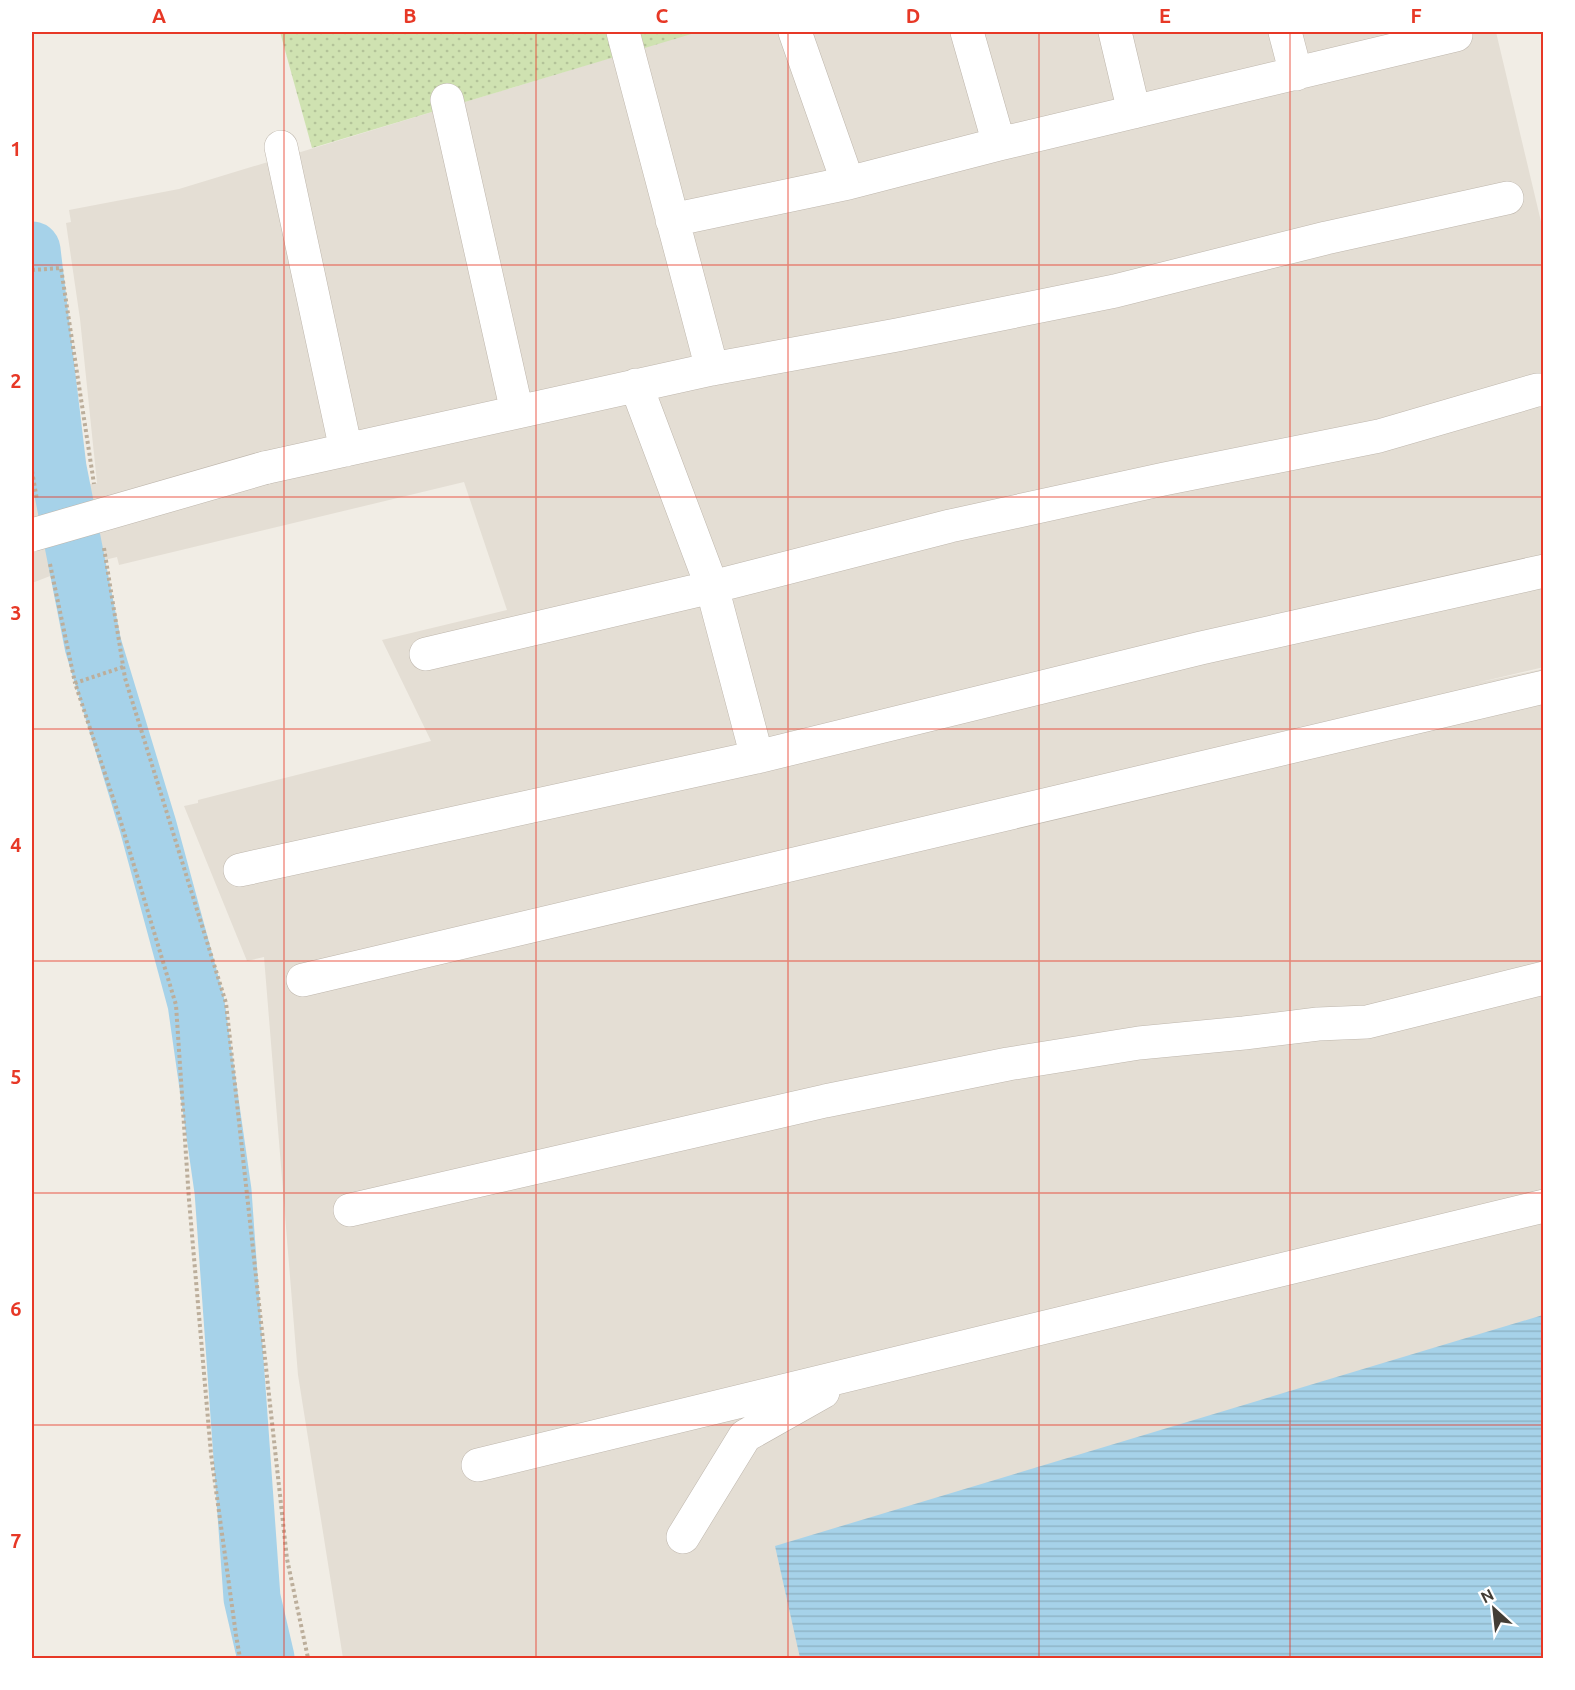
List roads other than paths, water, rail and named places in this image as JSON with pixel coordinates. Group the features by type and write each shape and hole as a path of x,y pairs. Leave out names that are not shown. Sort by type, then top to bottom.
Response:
{"street":[{"path":"622,32 712,369"},
{"path":"795,32 848,183"},
{"path":"967,32 999,144"},
{"path":"1115,32 1134,112"},
{"path":"1285,32 1296,74"},
{"path":"672,220 848,183 999,144 1456,36"},
{"path":"447,100 517,412"},
{"path":"281,147 346,450"},
{"path":"40,533 264,468 712,369 1115,291 1326,238 1507,198"},
{"path":"636,385 712,587 757,757"},
{"path":"426,654 712,587 950,526 1164,479 1379,436 1496,400 1544,390"},
{"path":"240,870 757,757 1201,648 1544,571"},
{"path":"303,980 1544,687"},
{"path":"350,1210 825,1101 987,1068 1139,1043 1318,1024 1367,1022 1544,978"},
{"path":"478,1465 1544,1206"},
{"path":"683,1537 746,1436 858,1372"}],"water":[{"path":"1543,1315 1543,1658 800,1658 775,1546"}],"waterway":[{"path":"32,250 58,468 93,645 148,826 196,1003 223,1191 252,1598 266,1658"}]}
